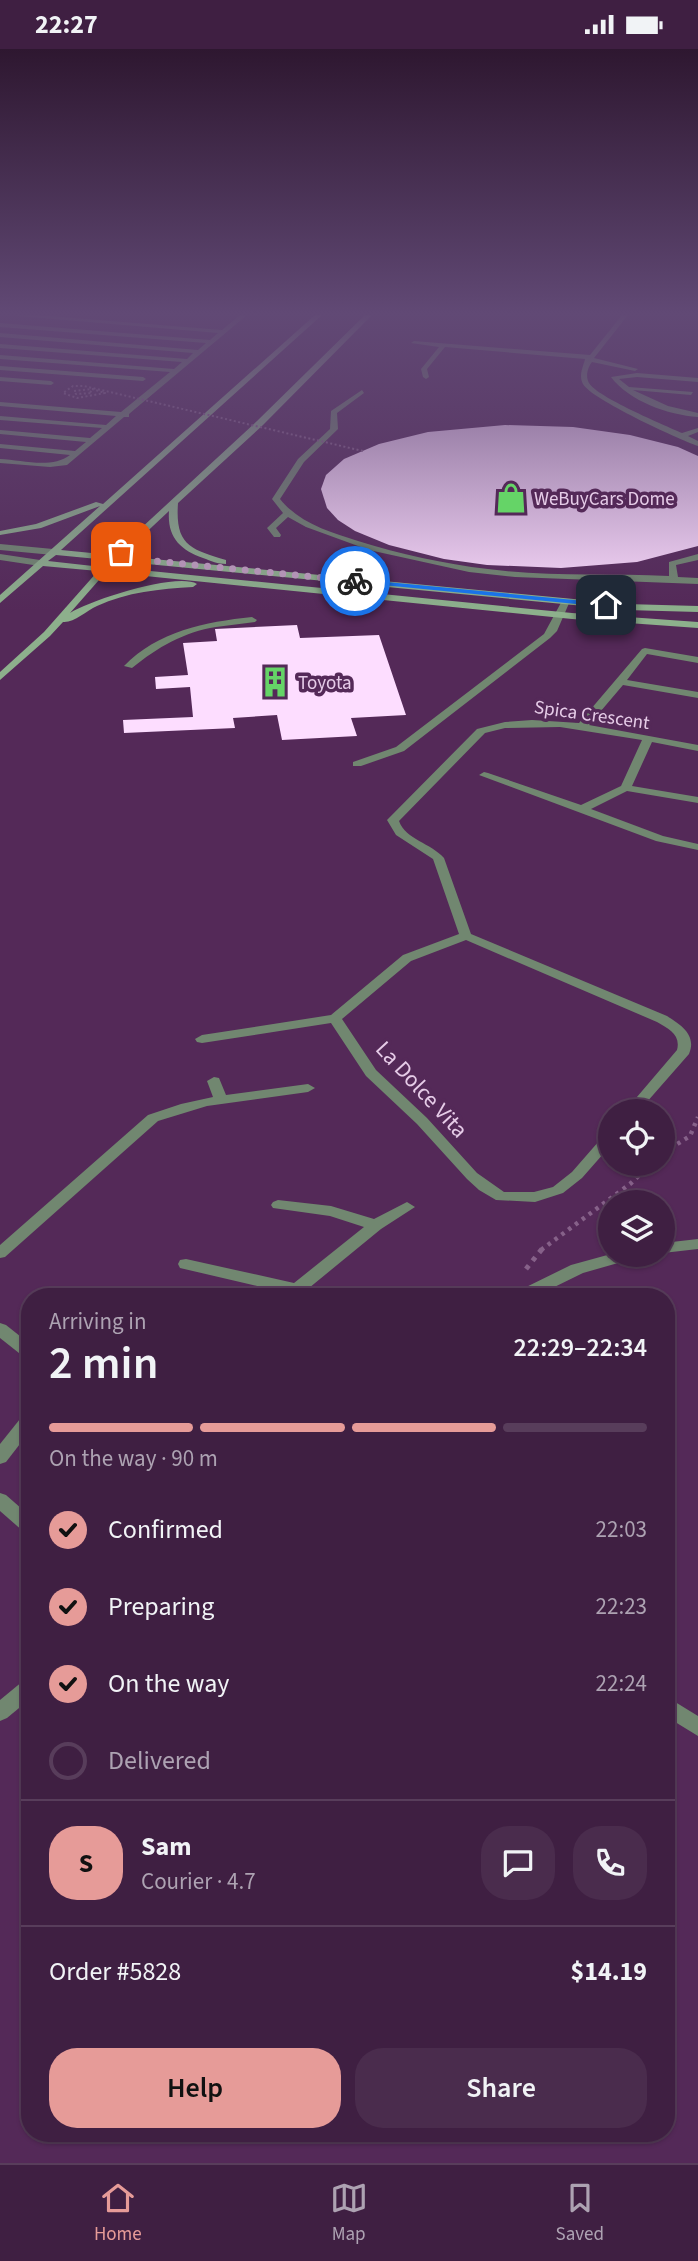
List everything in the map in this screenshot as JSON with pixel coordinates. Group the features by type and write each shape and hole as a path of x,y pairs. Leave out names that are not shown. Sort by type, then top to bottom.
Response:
{"main road":[{"path":"0,600 207,414"},
{"path":"0,677 47,634 115,557 267,414"},
{"path":"0,533 47,524 108,501"},
{"path":"174,503 171,530 186,547 252,571"},
{"path":"53,552 566,601 698,609"},
{"path":"40,562 558,614 698,625"},
{"path":"47,634 86,607 130,592 191,584 243,582"}],"street":[{"path":"112,414 126,415"},
{"path":"332,414 334,429 301,461 276,499 279,507 300,522 332,535 440,564 491,572 698,581"},
{"path":"635,414 698,444"},
{"path":"0,461 58,465 78,453 126,415"},
{"path":"0,418 110,427"},
{"path":"681,436 698,430"},
{"path":"0,432 93,440"},
{"path":"0,446 78,453"},
{"path":"277,535 271,527 272,524 287,514"},
{"path":"0,547 53,552"},
{"path":"0,557 40,562"},
{"path":"674,579 672,564 698,557"},
{"path":"357,764 400,749 547,636 566,601"},
{"path":"129,666 157,642 192,629 252,620"},
{"path":"581,728 645,651 698,660"},
{"path":"621,682 698,695"},
{"name":"Spica Crescent","path":"466,936 438,858 433,852 399,833 393,820 481,731 517,723 581,728 698,748"},
{"path":"626,788 648,739"},
{"path":"484,775 660,839 698,847"},
{"path":"582,810 626,788 698,800"},
{"path":"202,1039 335,1018 407,958 466,936 662,1019 684,1035 684,1051 642,1099"},
{"name":"La Dolce Vita","path":"335,1018 371,1073 422,1121 472,1176 484,1187 502,1197 535,1197 558,1190 577,1175 598,1151"},
{"path":"214,1081 222,1101"},
{"path":"0,1253 153,1118 222,1101 308,1088"},
{"path":"278,1205 331,1211 376,1225"},
{"path":"297,1288 376,1225 407,1207"},
{"path":"675,1247 698,1244"},
{"path":"538,1288 577,1269 598,1263"},
{"path":"186,1264 273,1288"},
{"path":"0,1329 21,1346"},
{"path":"0,1457 21,1430"},
{"path":"0,1500 21,1519"},
{"path":"0,1712 21,1694"},
{"path":"675,1711 698,1727"}],"path":[{"path":"203,414 363,451"},
{"path":"675,1145 690,1136 698,1117"},
{"path":"521,1276 546,1244 638,1176"}],"building":[{"name":"WeBuyCars Dome","path":"505,425 573,427 630,435 678,447 698,456 698,546 637,562 561,568 487,565 444,559 389,545 355,531 338,520 327,508 321,489 326,475 344,459 379,444 428,432"},
{"name":"Toyota","path":"297,625 300,638 379,635 406,715 351,718 357,736 282,740 277,715 233,718 235,728 124,733 123,720 193,717 190,687 156,689 155,677 188,675 183,643 217,641 215,629"}],"way so far":[{"path":"121,552 115,557 355,581"}],"place":[{"name":"WeBuyCars Dome","path":"511,498"},
{"name":"Toyota","path":"275,682"}],"route":[{"path":"355,581 606,605"}]}
